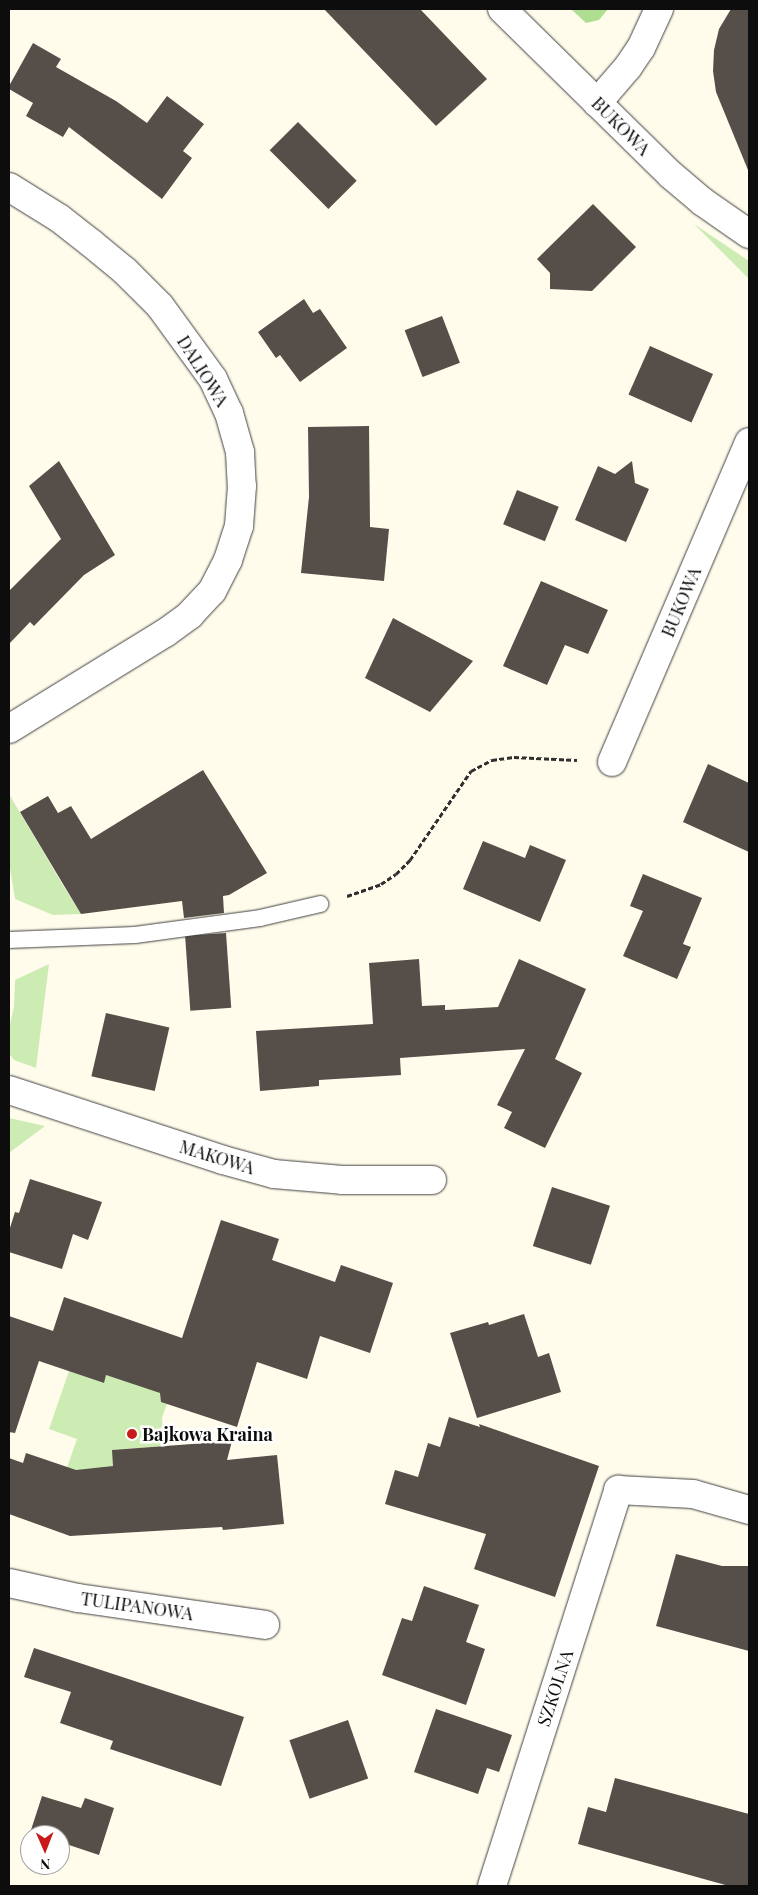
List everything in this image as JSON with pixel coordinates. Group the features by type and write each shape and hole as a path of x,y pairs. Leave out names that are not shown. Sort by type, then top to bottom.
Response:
{"street":[{"name":"BUKOWA","path":"502,9 671,175 703,202 749,234"},
{"path":"597,102 628,67 641,48 659,9"},
{"name":"DALIOWA","path":"9,187 59,218 91,243 125,271 165,313 213,379 229,413 240,452 242,486 239,526 228,560 212,591 190,615 165,633 9,729"},
{"name":"BUKOWA","path":"612,762 749,442"},
{"name":"MAKOWA","path":"9,1090 223,1160 274,1174 342,1180 432,1180"},
{"name":"SZKOLNA","path":"492,1886 618,1490 693,1494 749,1510"},
{"name":"TULIPANOWA","path":"9,1583 78,1598 265,1625"}],"lane":[{"path":"9,940 134,935 260,918 320,904"}],"path":[{"path":"320,904 381,884 396,874 410,860 471,771 492,760 514,757 612,762"}],"green space":[{"path":"571,9 608,9 599,20 586,23"},
{"path":"694,224 749,261 749,279"},
{"path":"9,794 81,914 53,915 15,899 9,862"},
{"path":"49,964 36,1068 14,1060 9,1054 9,1028 14,1007 15,980"},
{"path":"9,1118 45,1126 9,1153"},
{"path":"131,1353 179,1369 162,1418 164,1446 113,1450 113,1466 105,1467 56,1499 77,1439 49,1429 69,1371 103,1383 106,1375 122,1380"}],"building":[{"path":"324,9 420,9 487,79 436,126"},
{"path":"731,9 749,9 748,170 716,92 713,71 714,50 719,29"},
{"path":"33,43 61,59 56,67 116,101 147,123 167,96 204,124 183,151 192,158 162,199 69,127 63,137 26,116 33,103 9,89 9,86"},
{"path":"298,122 357,181 328,209 270,150"},
{"path":"593,204 636,247 592,291 550,289 550,273 537,259"},
{"path":"304,299 313,313 320,309 347,348 300,382 280,355 276,358 258,332"},
{"path":"442,316 460,363 423,377 405,330"},
{"path":"650,346 713,374 691,422 628,394"},
{"path":"369,426 370,527 389,529 384,581 301,573 309,497 308,427"},
{"path":"59,461 115,555 84,575 34,626 30,622 9,644 9,591 61,539 29,486"},
{"path":"632,461 635,483 649,489 626,542 575,520 598,466 615,474"},
{"path":"517,490 559,507 545,541 503,524"},
{"path":"541,581 608,610 588,654 565,645 547,685 503,666"},
{"path":"393,618 473,661 430,712 365,678"},
{"path":"708,764 749,783 749,852 683,822"},
{"path":"203,770 267,873 229,895 223,896 224,913 184,918 182,901 81,914 20,812 48,796 58,813 71,806 91,839"},
{"path":"483,841 525,858 530,845 566,860 540,922 463,889"},
{"path":"643,874 702,898 683,944 691,947 677,979 623,956 643,911 630,906"},
{"path":"226,933 231,1008 190,1011 185,936"},
{"path":"419,959 422,1006 445,1005 445,1010 498,1007 519,959 586,989 555,1059 582,1073 545,1148 504,1128 512,1112 497,1105 525,1049 400,1058 401,1075 319,1080 319,1086 260,1091 256,1031 373,1024 369,963"},
{"path":"106,1013 169,1028 155,1091 91,1076"},
{"path":"30,1179 102,1202 88,1240 73,1234 62,1269 9,1252 9,1231 15,1212 19,1213"},
{"path":"552,1187 610,1206 591,1265 533,1246"},
{"path":"221,1220 279,1239 272,1260 335,1282 341,1265 393,1283 370,1353 320,1336 307,1379 257,1362 237,1427 161,1402 160,1393 106,1375 104,1383 39,1361 15,1433 9,1432 9,1316 53,1331 64,1297 182,1338"},
{"path":"524,1314 538,1357 549,1353 561,1392 477,1418 450,1333 488,1322 489,1325"},
{"path":"449,1417 480,1427 479,1424 599,1466 555,1597 474,1569 486,1534 385,1504 395,1470 418,1477 428,1443 440,1447"},
{"path":"232,1441 227,1460 277,1455 284,1524 223,1530 222,1527 70,1536 9,1514 9,1458 23,1463 26,1453 76,1470 113,1466 112,1450"},
{"path":"676,1554 722,1566 749,1566 749,1651 656,1626"},
{"path":"424,1586 479,1605 466,1642 485,1649 466,1705 382,1675 402,1618 412,1621"},
{"path":"34,1648 244,1717 221,1786 110,1749 113,1741 60,1723 71,1692 24,1677"},
{"path":"436,1709 512,1735 499,1772 487,1768 478,1794 414,1772"},
{"path":"348,1720 368,1779 310,1799 289,1740"},
{"path":"615,1778 749,1814 749,1886 729,1886 578,1844 588,1807 606,1812"},
{"path":"42,1796 81,1808 85,1798 114,1808 99,1855 70,1845 70,1825 33,1825"}],"place":[{"name":"Bajkowa Kraina","path":"132,1434"}]}
